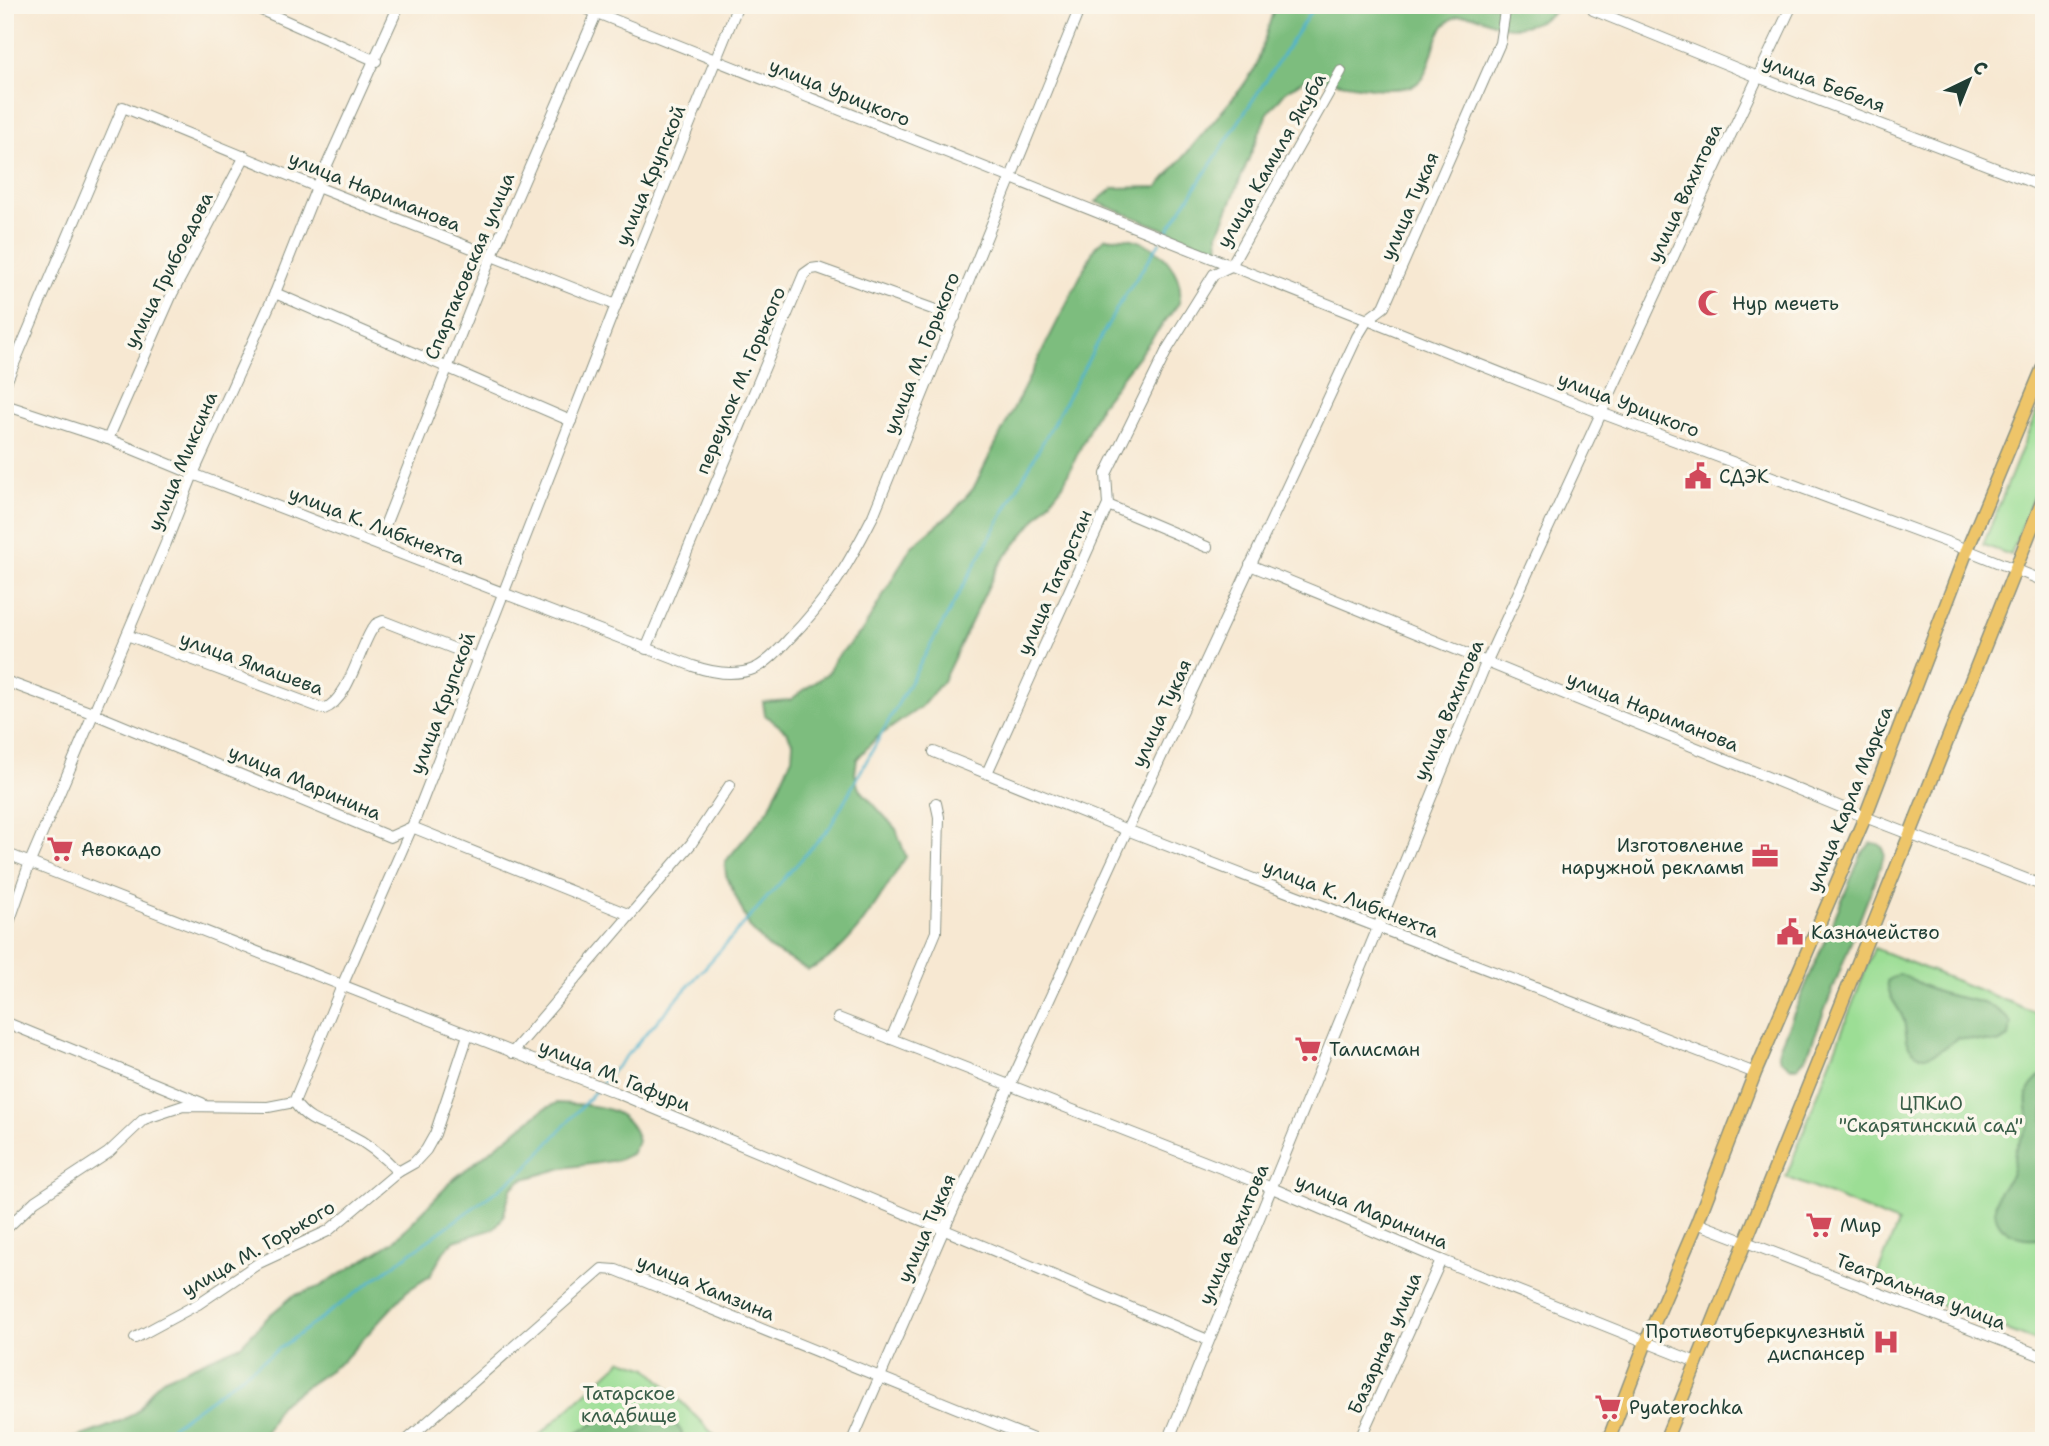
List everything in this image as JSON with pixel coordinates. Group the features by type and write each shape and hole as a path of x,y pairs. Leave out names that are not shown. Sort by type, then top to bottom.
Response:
{"main road":[{"name":"улица Карла Маркса","path":"1608,1441 1755,1073 1865,817 1967,550 2044,365"},
{"path":"1665,1441 2044,497"}],"street":[{"path":"250,5 376,61"},
{"name":"улица Миксина","path":"5,934 30,862 193,474 275,293 317,187 399,5"},
{"name":"улица Урицкого","path":"577,5 599,9 717,61 1601,413 2044,580"},
{"name":"улица Крупской","path":"294,1102 412,827 616,304 738,5"},
{"name":"улица М. Горького","path":"737,672 760,666 816,610 837,583 873,516 1082,5"},
{"name":"улица Тукая","path":"852,1441 944,1229 1251,565 1368,319 1384,307 1500,43 1506,5"},
{"name":"улица Вахитова","path":"1168,1441 1486,663 1792,5"},
{"name":"Спартаковская улица","path":"378,543 491,257 599,9"},
{"name":"улица Бебеля","path":"1593,10 2044,187"},
{"name":"улица Камиля Якуба","path":"1231,266 1341,71"},
{"name":"улица Нариманова","path":"5,384 123,107 491,257 616,304"},
{"name":"улица Грибоедова","path":"108,439 172,294 245,156"},
{"name":"улица Татарстан","path":"987,773 1108,505 1106,474 1168,348 1214,274 1231,266"},
{"name":"переулок М. Горького","path":"646,649 804,274 818,268 955,317"},
{"path":"275,293 445,369 571,421"},
{"name":"улица К. Либкнехта","path":"5,405 108,439 708,672 737,672"},
{"path":"1108,505 1207,547"},
{"name":"улица Нариманова","path":"1251,565 1865,817 2044,886"},
{"name":"улица Ямашева","path":"127,635 324,709 332,706 340,696 366,640 376,624 383,621 478,658"},
{"name":"улица Маринина","path":"5,681 92,713 390,837 412,827"},
{"name":"улица К. Либкнехта","path":"934,752 1127,830 1755,1073"},
{"path":"512,1052 691,844 730,785"},
{"path":"891,1039 936,932 939,817 936,803"},
{"path":"412,827 631,915"},
{"name":"улица М. Гафури","path":"5,853 617,1093 1208,1339"},
{"name":"улица Маринина","path":"838,1018 1272,1188 1441,1260 1696,1362"},
{"path":"5,1022 205,1105"},
{"name":"улица М. Горького","path":"135,1338 198,1304 259,1264 328,1231 398,1172 414,1163 435,1134 468,1035"},
{"path":"5,1230 35,1200 108,1153 144,1119 183,1106 268,1107 294,1102 313,1122 332,1127 364,1143 386,1159 398,1172"},
{"name":"Театральная улица","path":"1697,1223 2044,1357"},
{"name":"Базарная улица","path":"1359,1441 1441,1260"},
{"name":"улица Хамзина","path":"406,1441 602,1269 616,1270 1038,1441"}],"green space":[{"path":"1275,5 1553,5 1554,12 1535,23 1513,27 1474,16 1463,15 1448,21 1437,40 1426,71 1414,85 1403,88 1376,88 1308,77 1285,92 1267,114 1218,234 1219,251 1096,202 1113,188 1158,187 1240,90 1256,67"},
{"path":"1105,238 1132,239 1161,255 1175,272 1179,282 1179,303 1100,406 1063,485 998,566 943,681 922,706 875,739 857,759 855,773 858,787 896,829 906,857 851,937 824,962 808,970 770,949 750,928 726,875 725,862 769,809 792,757 793,744 787,732 765,715 763,702 790,700 829,672 835,659 863,630 911,547 954,511 973,489 1095,247"},
{"path":"2044,394 2044,468 2011,555 1983,545"},
{"path":"1871,843 1881,846 1885,854 1807,1056 1797,1067 1790,1067 1780,1059 1780,1046 1862,853"},
{"name":"ЦПКиО \"Скарятинский сад\"","path":"1874,948 2044,1016 2044,1344 1875,1280 1898,1223 1786,1177"},
{"path":"1899,974 1935,991 1994,1008 2011,1023 2009,1037 1998,1043 1957,1038 1934,1054 1922,1056 1916,1053 1910,1048 1904,1021 1888,988 1887,981"},
{"path":"2044,1073 2044,1237 2024,1238 2007,1231 2001,1225 1996,1218 1995,1209 1998,1195 2012,1172 2016,1148 2030,1124 2026,1101 2029,1090"},
{"path":"557,1103 595,1106 617,1113 633,1129 638,1141 631,1154 618,1160 563,1168 521,1180 511,1189 503,1217 494,1229 454,1241 444,1251 430,1276 407,1291 343,1361 279,1405 261,1441 68,1441 133,1414 163,1379 241,1345 293,1296 319,1287 393,1242 455,1178 544,1109"},
{"name":"Татарское кладбище","path":"622,1360 648,1368 720,1441 533,1441"},
{"path":"643,1413 673,1421 682,1432 682,1441 566,1441 602,1420"}],"waterway":[{"path":"1164,236 1315,5"},
{"path":"602,1083 830,827 1117,308 1160,242"},
{"path":"152,1441 525,1170 598,1088"}],"place":[{"name":"Нур мечеть","path":"1711,303"},
{"name":"СДЭК","path":"1698,476"},
{"name":"Авокадо","path":"60,849"},
{"name":"Изготовление наружной рекламы","path":"1765,856"},
{"name":"Казначейство","path":"1790,932"},
{"name":"Талисман","path":"1308,1049"},
{"name":"Мир","path":"1819,1225"},
{"name":"Противотуберкулезный диспансер","path":"1886,1342"},
{"name":"Pyaterochka","path":"1608,1407"}]}
